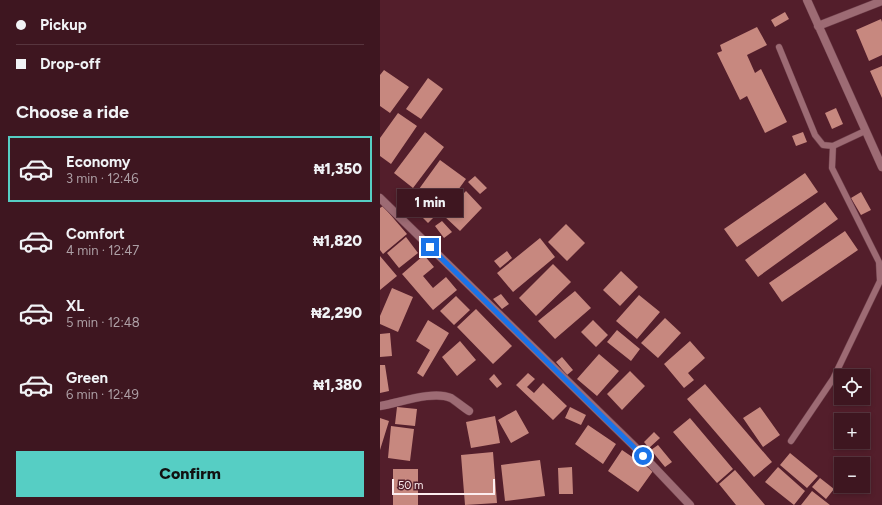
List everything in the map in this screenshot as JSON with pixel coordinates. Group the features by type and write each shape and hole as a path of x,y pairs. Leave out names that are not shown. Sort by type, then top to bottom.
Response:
{"street":[{"path":"807,0 882,167"},
{"path":"818,26 882,1"},
{"path":"380,198 634,446 690,505"},
{"path":"380,406 430,396 442,396 450,398 469,411"}],"lane":[{"path":"779,46 815,135 823,145 833,146 866,131"},
{"path":"791,441 833,379 880,281 879,262 832,168 833,146"}],"building":[{"path":"785,12 789,19 775,27 771,20"},
{"path":"881,19 882,55 869,61 856,30"},
{"path":"757,27 767,45 747,55 755,73 761,69 787,122 765,133 747,96 740,100 717,53 722,51 720,45"},
{"path":"882,66 882,98 870,71"},
{"path":"384,70 409,87 390,113 380,106 380,75"},
{"path":"428,78 443,89 421,119 406,109"},
{"path":"836,108 843,124 832,129 825,113"},
{"path":"398,113 417,126 391,164 380,156 380,138"},
{"path":"425,132 444,147 413,188 394,173"},
{"path":"803,132 807,142 796,146 792,136"},
{"path":"440,160 466,179 445,208 419,189"},
{"path":"805,173 818,192 737,247 724,229"},
{"path":"475,176 487,188 480,194 468,182"},
{"path":"466,191 482,208 460,231 443,215"},
{"path":"861,192 871,210 861,215 851,198"},
{"path":"825,202 838,219 758,277 745,260"},
{"path":"383,206 407,234 383,254 380,250 380,208"},
{"path":"427,208 435,216 428,223 420,215"},
{"path":"442,221 452,232 444,238 435,226"},
{"path":"566,224 585,243 567,261 548,242"},
{"path":"845,231 858,250 782,302 769,283"},
{"path":"406,237 418,253 399,268 387,253"},
{"path":"540,238 555,257 513,292 497,273"},
{"path":"507,251 512,258 500,268 494,261"},
{"path":"424,255 434,267 423,276 433,288 446,277 457,290 433,310 402,274"},
{"path":"380,256 397,276 380,290"},
{"path":"553,264 571,282 536,316 519,298"},
{"path":"621,271 638,287 620,306 603,290"},
{"path":"392,288 413,297 398,332 380,324 380,316"},
{"path":"575,291 591,308 555,339 538,321"},
{"path":"501,294 509,304 502,309 493,299"},
{"path":"639,295 660,312 637,339 616,321"},
{"path":"456,296 470,310 454,325 440,311"},
{"path":"476,309 512,346 493,364 457,327"},
{"path":"665,318 681,333 658,358 641,343"},
{"path":"428,320 449,333 423,377 417,373 430,350 416,341"},
{"path":"593,320 608,335 596,347 581,332"},
{"path":"617,330 640,349 631,361 607,342"},
{"path":"390,333 392,356 380,357 380,334"},
{"path":"460,341 476,360 457,376 442,357"},
{"path":"690,341 705,358 688,373 694,380 684,388 664,364"},
{"path":"599,354 619,371 597,396 577,379"},
{"path":"562,357 573,370 567,375 556,362"},
{"path":"380,365 385,365 389,391 380,393"},
{"path":"630,371 645,386 622,410 607,394"},
{"path":"528,373 535,379 527,387 534,393 543,383 567,406 553,420 516,385"},
{"path":"494,374 502,384 497,388 489,379"},
{"path":"705,384 772,462 754,477 687,399"},
{"path":"397,407 417,409 415,426 395,424"},
{"path":"570,407 586,415 581,425 565,418"},
{"path":"760,407 780,435 763,447 743,418"},
{"path":"516,410 529,433 511,443 498,420"},
{"path":"495,416 500,443 471,448 466,422"},
{"path":"380,418 389,421 380,450"},
{"path":"690,418 733,469 717,483 673,432"},
{"path":"588,425 616,444 603,464 575,444"},
{"path":"391,426 414,429 410,461 388,458"},
{"path":"654,432 660,438 649,448 644,442"},
{"path":"658,445 672,462 665,467 651,450"},
{"path":"622,450 653,471 638,492 608,471"},
{"path":"493,452 497,503 465,505 461,455"},
{"path":"790,453 818,476 807,488 780,465"},
{"path":"540,460 545,496 505,501 501,465"},
{"path":"572,467 573,494 559,494 558,468"},
{"path":"778,467 805,491 794,505 765,482"},
{"path":"393,469 418,469 418,505 393,505"},
{"path":"735,470 765,505 736,505 719,484"},
{"path":"820,478 834,489 826,499 812,487"},
{"path":"812,491 830,505 801,505"}],"route":[{"path":"430,247 643,456"}]}
